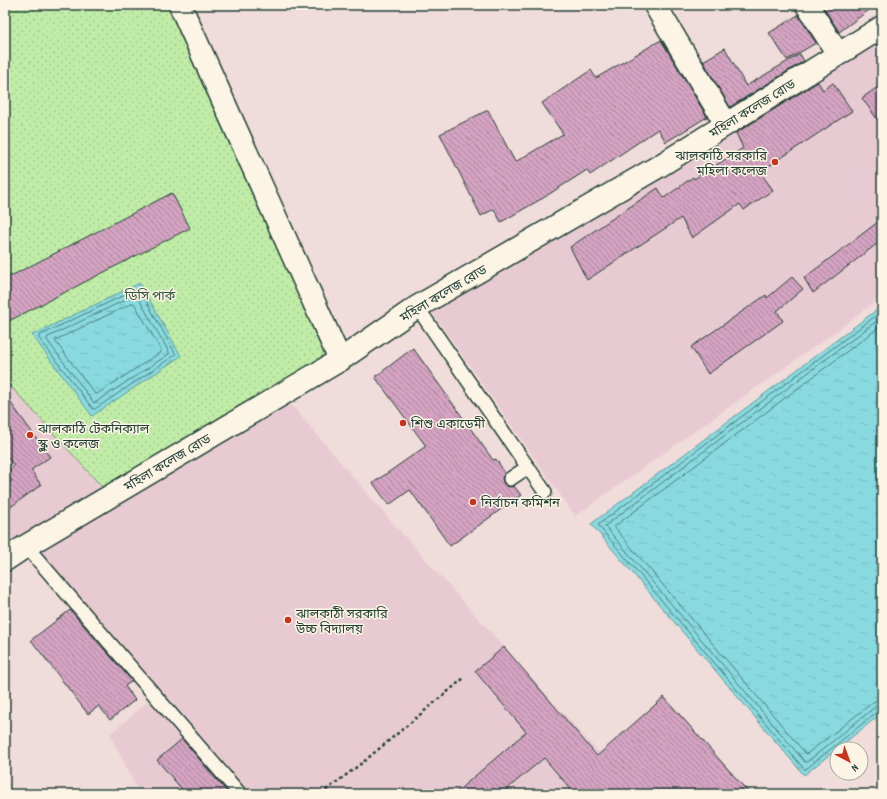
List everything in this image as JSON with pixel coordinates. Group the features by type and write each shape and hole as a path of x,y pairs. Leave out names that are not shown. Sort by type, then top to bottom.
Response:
{"street":[{"path":"180,5 340,360"},
{"path":"655,5 726,124"},
{"path":"807,5 838,54"},
{"name":"মহিলা কলেজ রোড","path":"5,560 26,546 340,360 417,307 661,165 882,27"}],"lane":[{"path":"417,307 545,492"},
{"path":"510,479 528,467"},
{"path":"26,546 240,794"}],"path":[{"path":"321,794 362,763 464,678"}],"shaded area":[{"name":"ঝালকাঠি সরকারি মহিলা কলেজ","path":"882,27 882,296 838,330 575,516 431,311"},
{"name":"ঝালকাঠি টেকনিক্যাল স্কুল ও কলেজ","path":"5,380 104,489 5,553"},
{"name":"ঝালকাঠী সরকারি উচ্চ বিদ্যালয়","path":"289,402 390,520 636,794 139,794 110,734 158,693 36,547"}],"green space":[{"name":"ডিসি পার্ক","path":"5,5 180,5 334,354 104,489 5,380"}],"water":[{"path":"140,283 181,356 92,416 32,335"},
{"path":"882,306 882,713 847,741 829,741 829,755 804,775 591,524"}],"building":[{"path":"822,5 876,5 839,32"},
{"path":"798,15 816,43 787,60 769,33"},
{"path":"661,40 707,117 666,142 658,129 590,175 587,170 501,222 494,209 481,216 440,134 488,110 515,162 563,134 542,103 591,70 596,78"},
{"path":"725,48 746,86 800,54 804,61 730,107 703,61"},
{"path":"818,82 823,90 833,83 852,111 760,172 773,190 744,210 740,204 692,238 681,218 587,280 570,247 658,188 664,198 693,177 694,179 743,148 736,133"},
{"path":"882,84 882,126 862,98"},
{"path":"172,193 190,228 5,323 5,279"},
{"path":"882,219 882,240 813,293 804,278"},
{"path":"792,277 803,289 777,311 783,321 708,374 691,347 766,295 767,298"},
{"path":"413,348 493,460 496,459 505,473 502,479 504,484 510,487 514,486 521,495 450,546 410,490 389,505 373,483 426,446 375,377"},
{"path":"5,395 50,457 31,470 41,485 5,511 5,486 12,481 6,473 14,466 5,454"},
{"path":"70,610 132,681 125,686 135,700 110,720 99,706 88,714 31,640"},
{"path":"504,647 597,756 664,697 750,794 575,794 544,758 501,794 454,794 526,732 475,671"},
{"path":"182,739 229,794 186,794 157,760"}],"place":[{"name":"ঝালকাঠি সরকারি মহিলা কলেজ","path":"775,162"},
{"name":"শিশু একাডেমী","path":"403,423"},
{"name":"ঝালকাঠি টেকনিক্যাল স্কুল ও কলেজ","path":"30,435"},
{"name":"নির্বাচন কমিশন","path":"473,502"},
{"name":"ঝালকাঠী সরকারি উচ্চ বিদ্যালয়","path":"288,620"}]}
